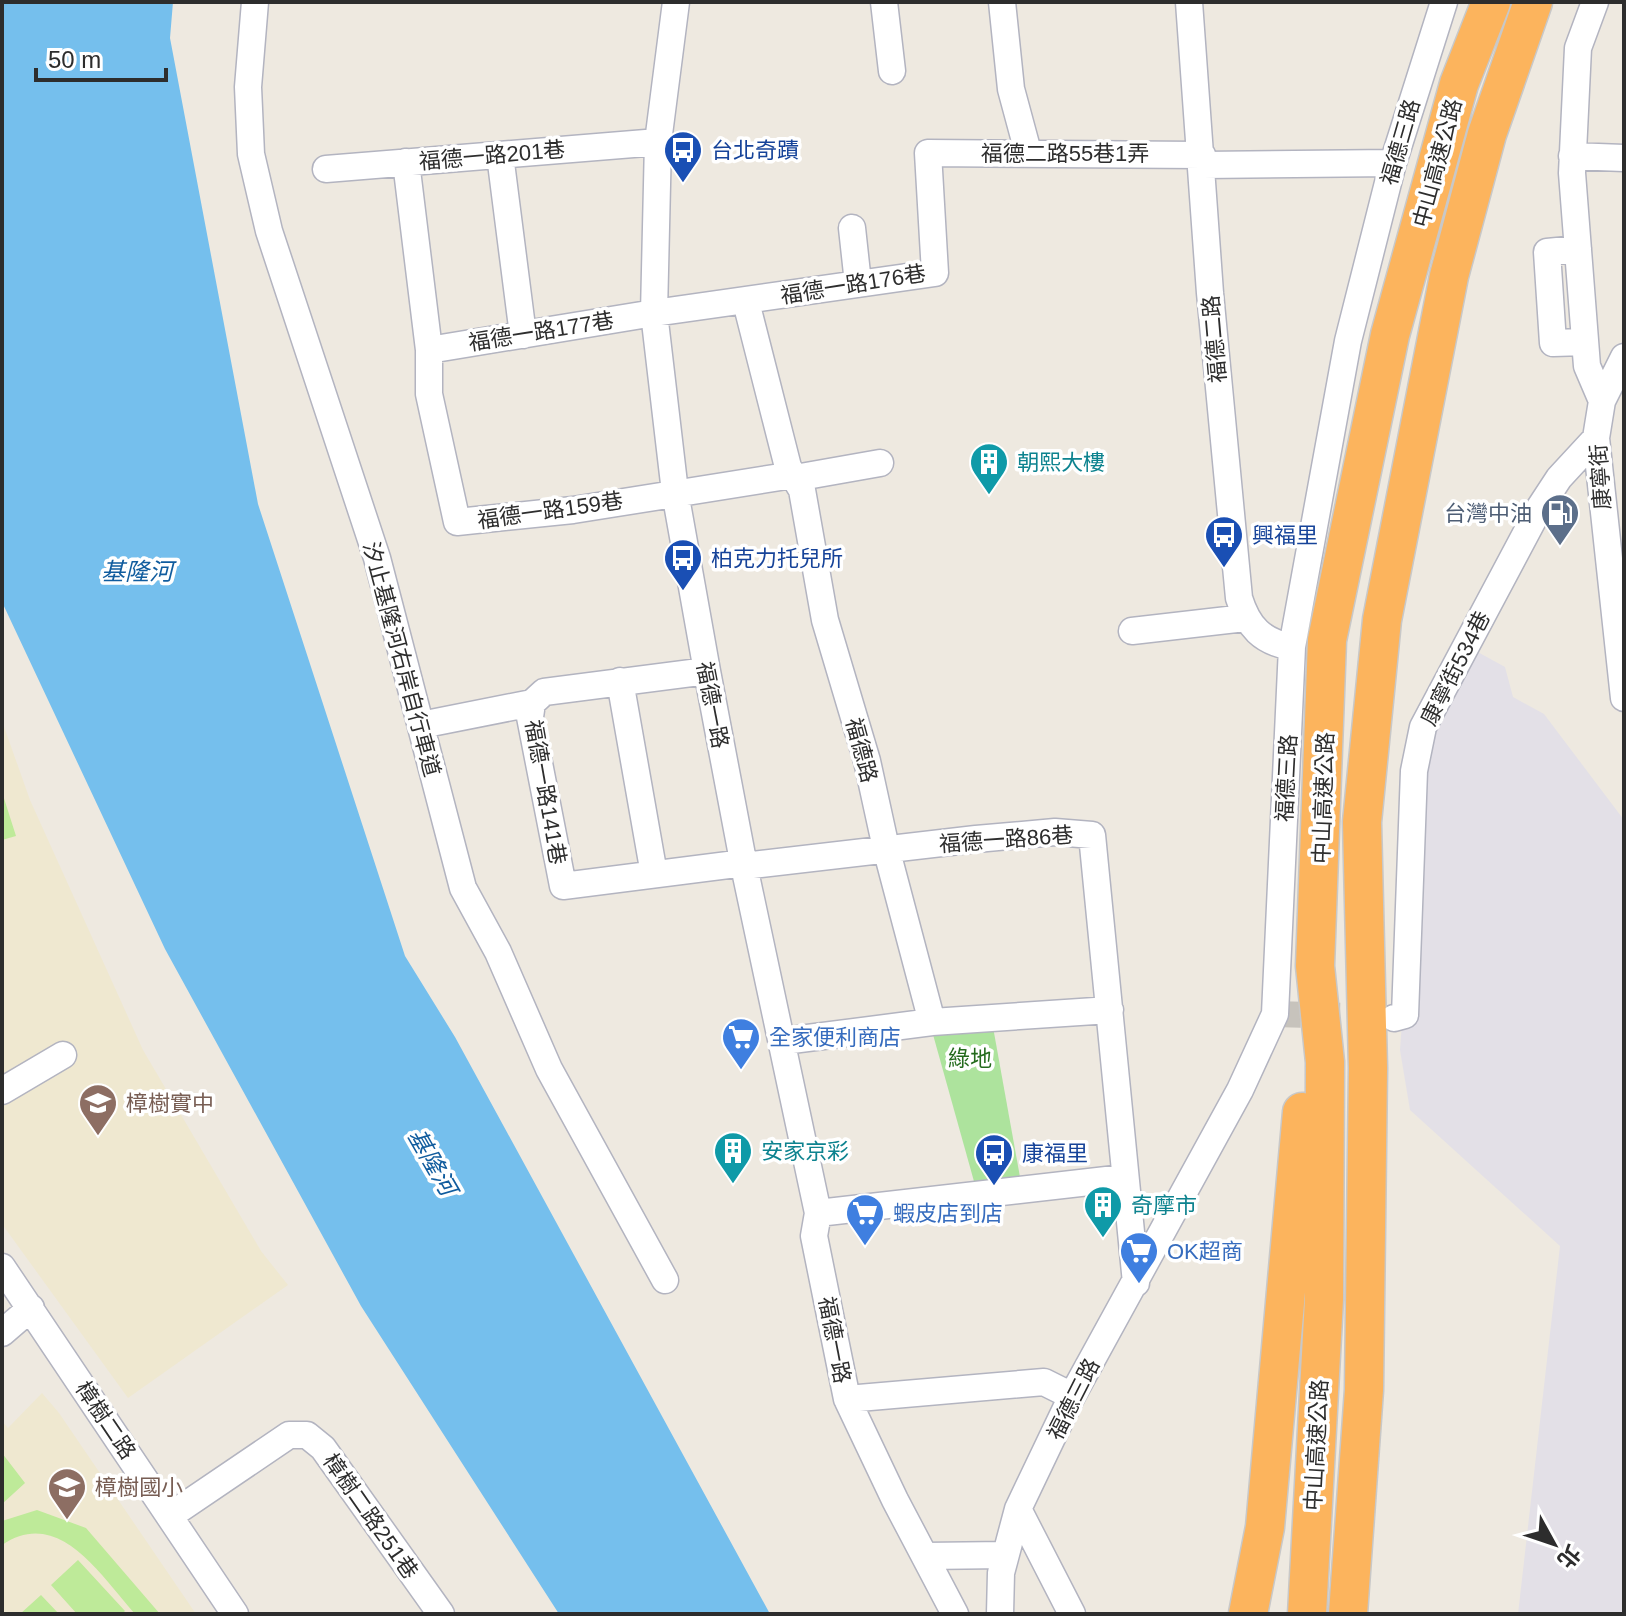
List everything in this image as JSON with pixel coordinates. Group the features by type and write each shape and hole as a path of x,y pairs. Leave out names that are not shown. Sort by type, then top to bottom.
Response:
{"highway":[{"name":"中山高速公路","path":"1307,1614 1324,1299 1325,1062 1315,966 1327,640 1390,335 1459,84 1491,2"},
{"name":"中山高速公路","path":"1348,1614 1364,1390 1368,1068 1362,822 1382,620 1437,332 1487,134 1533,2"},
{"path":"1467,212 1554,2"},
{"path":"1248,1614 1265,1527 1315,966"}],"street":[{"name":"汐止基隆河右岸自行車道","path":"255,2 248,87 251,154 269,231 377,558 463,888 498,952 563,1097 665,1280"},
{"path":"884,2 892,71"},
{"path":"1002,2 1011,89 1028,152"},
{"name":"福德二路","path":"1189,2 1213,324 1239,598 1245,618"},
{"name":"福德三路","path":"1000,1614 1005,1555 1018,1509 1072,1396 1240,1090 1275,1014 1292,647 1348,341 1393,163 1444,2"},
{"path":"1595,2 1579,40 1572,156 1587,366 1602,401"},
{"name":"福德一路","path":"671,8 658,142 654,313 675,492 744,865 784,1041 818,1213 814,1236 847,1399 955,1614"},
{"name":"福德一路201巷","path":"326,169 658,142"},
{"name":"福德二路55巷1弄","path":"928,153 1028,152 1202,160 1393,163"},
{"name":"福德一路176巷","path":"654,313 935,273 928,153"},
{"path":"500,155 523,335"},
{"path":"1572,156 1624,158"},
{"path":"406,162 429,350"},
{"path":"852,228 858,283"},
{"path":"1578,249 1547,252 1553,343 1585,342"},
{"name":"福德路","path":"746,302 794,477 802,490 825,620 867,761 886,848 932,1022"},
{"path":"1551,311 1582,309"},
{"name":"福德一路177巷","path":"429,350 654,313"},
{"name":"福德一路159巷","path":"429,350 429,394 457,522 573,510 675,492"},
{"name":"康寧街","path":"1624,357 1602,401 1596,438 1616,570 1624,698"},
{"name":"康寧街534巷","path":"1394,1018 1405,1015 1414,771 1423,727 1540,507 1559,478 1596,438"},
{"path":"675,492 880,463"},
{"path":"1132,631 1245,618 1272,644 1292,647"},
{"name":"福德一路141巷","path":"431,723 532,703 544,692 707,671"},
{"path":"620,681 654,874"},
{"name":"福德一路141巷","path":"532,703 530,717 563,886 744,865"},
{"name":"福德一路86巷","path":"744,865 1055,832 1092,835 1136,1283"},
{"path":"784,1041 932,1022 1110,1010"},
{"path":"2,1091 63,1055"},
{"path":"818,1213 1124,1178"},
{"name":"樟樹二路","path":"2,1267 235,1614"},
{"path":"2,1333 31,1308"},
{"name":"福德一路","path":"847,1399 1044,1382 1072,1396"},
{"name":"樟樹二路251巷","path":"171,1515 289,1435 307,1435 323,1448 441,1614"},
{"path":"1018,1509 1072,1614"},
{"path":"925,1556 1005,1555"}],"shaded area":[{"path":"1474,650 1505,667 1513,697 1544,714 1624,820 1624,1614 1518,1614 1560,1246 1410,1110 1400,1050 1421,758"},
{"name":"樟樹實中","path":"2,721 30,800 143,1050 261,1251 288,1285 128,1398 2,1224"},
{"name":"樟樹國小","path":"42,1393 59,1413 196,1614 2,1614 2,1421 8,1428"}],"green space":[{"path":"2,792 16,836 2,840"},
{"name":"綠地","path":"993,1027 1020,1177 975,1185 932,1031"},
{"path":"2,1453 25,1483 2,1504"},
{"path":"37,1510 86,1528 160,1614 135,1614 93,1565 60,1540 42,1534 23,1535 2,1545 2,1521"},
{"path":"78,1560 125,1611 122,1614 77,1614 51,1585"},
{"path":"41,1595 59,1614 20,1614"}],"water":[{"name":"基隆河","path":"2,2 173,2 170,38 258,504 405,956 455,1037 770,1614 559,1614 361,1306 165,949 2,602"}],"tunnel":[{"path":"1275,1014 1383,1017"}],"place":[{"name":"台北奇蹟","path":"683,184"},
{"name":"朝熙大樓","path":"989,496"},
{"name":"台灣中油","path":"1560,547"},
{"name":"興福里","path":"1224,569"},
{"name":"柏克力托兒所","path":"683,592"},
{"name":"全家便利商店","path":"741,1071"},
{"name":"樟樹實中","path":"98,1137"},
{"name":"安家京彩","path":"733,1185"},
{"name":"康福里","path":"994,1187"},
{"name":"奇摩市","path":"1103,1239"},
{"name":"蝦皮店到店","path":"865,1247"},
{"name":"OK超商","path":"1139,1285"},
{"name":"樟樹國小","path":"67,1521"}]}
